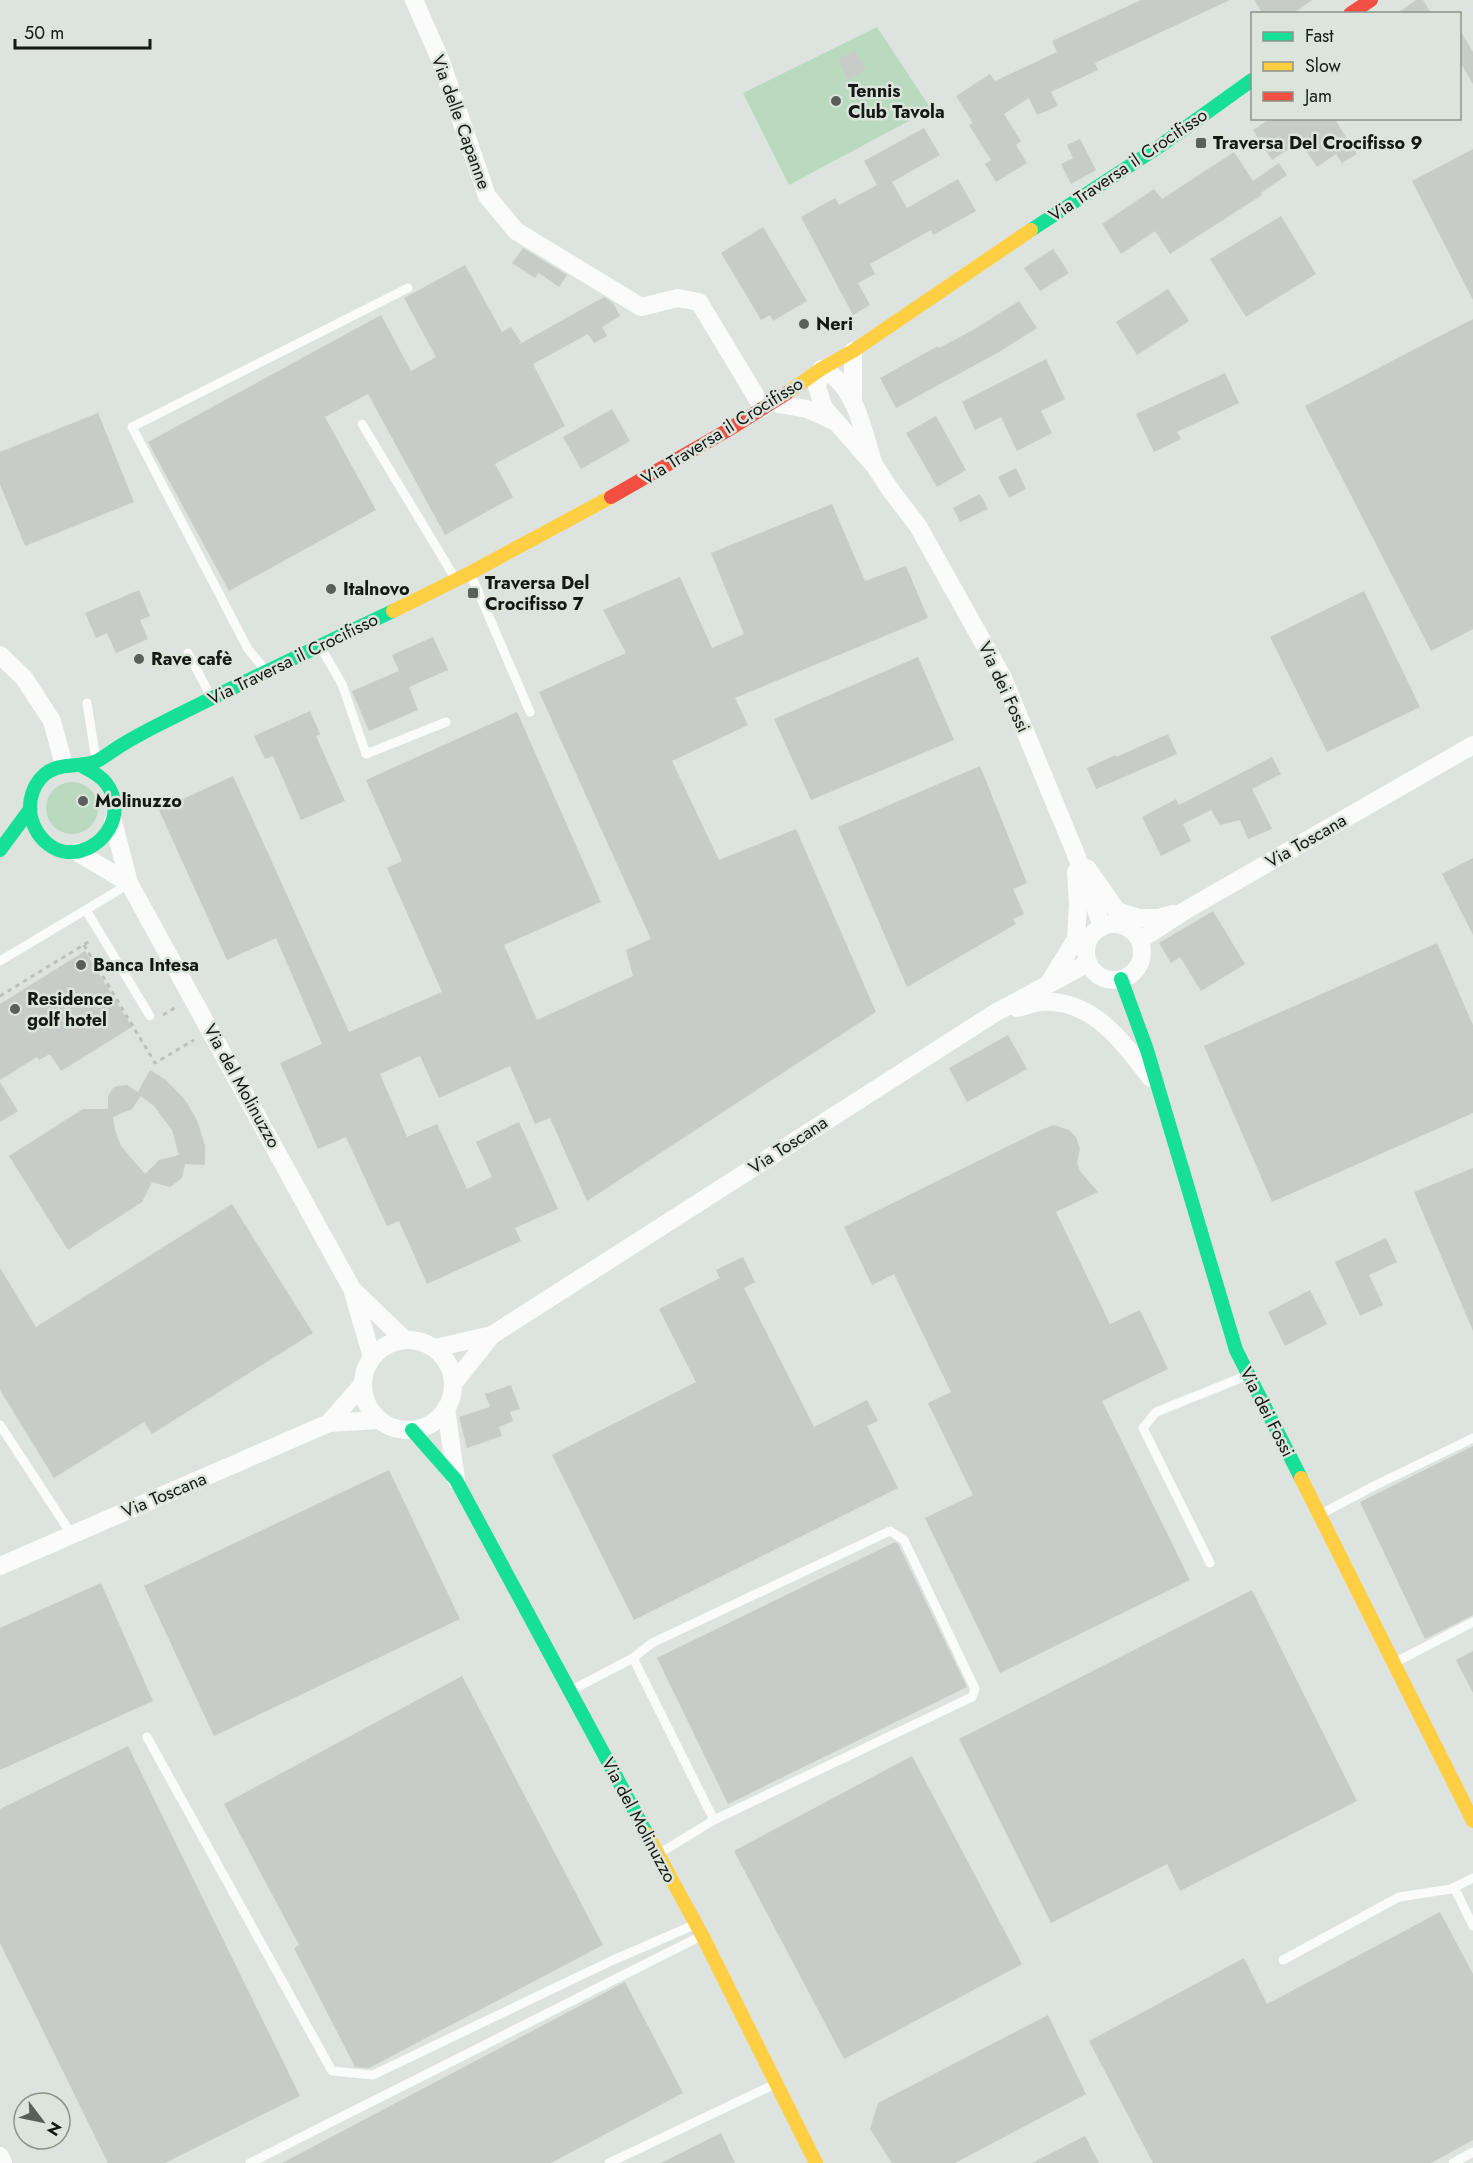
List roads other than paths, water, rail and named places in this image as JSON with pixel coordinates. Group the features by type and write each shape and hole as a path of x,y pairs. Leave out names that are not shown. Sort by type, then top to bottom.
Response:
{"street":[{"name":"Via delle Capanne","path":"414,0 440,59 487,196 516,231 641,307 678,298 699,302 768,406"},
{"path":"1353,12 1371,0"},
{"name":"Via Traversa il Crocifisso","path":"0,853 28,812 29,799 39,780 46,773 72,765 96,762 158,725 470,573 630,487 768,406 987,258 1160,146 1251,81"},
{"name":"Via dei Fossi","path":"852,351 853,402"},
{"name":"Via dei Fossi","path":"874,465 853,402 839,380 831,373 821,369 817,387 824,408 874,465 918,526 1003,678 1075,852 1102,926"},
{"name":"Via dei Fossi","path":"768,406 807,409 834,421"},
{"path":"0,655 24,678 52,721 72,765 112,772 112,791 116,806 113,821 110,830 92,847 77,852 66,852 29,842 32,827 28,812"},
{"name":"Via Traversa il Crocifisso","path":"112,772 158,725"},
{"name":"Via Toscana","path":"1140,940 1186,910 1473,745"},
{"name":"Via del Molinuzzo","path":"113,821 129,883 352,1289 372,1357"},
{"name":"Via Traversa il Crocifisso","path":"0,853 29,842"},
{"path":"77,852 129,883"},
{"path":"1075,852 1117,911 1139,918 1159,918 1186,910"},
{"path":"1049,983 1076,939 1078,904 1075,852"},
{"path":"1120,924 1128,927 1140,940 1142,948 1139,964 1128,976 1121,979 1105,979 1092,970 1088,963 1086,954 1090,938 1102,926 1120,924"},
{"name":"Via Toscana","path":"453,1384 492,1335 995,1013 1088,963"},
{"name":"Via dei Fossi","path":"1121,979 1147,1050 1236,1350 1473,1821"},
{"path":"995,1013 1041,1002 1071,1006 1100,1019 1157,1085"},
{"name":"Via del Molinuzzo","path":"352,1289 404,1340"},
{"name":"Via Toscana","path":"435,1348 492,1335"},
{"path":"404,1340 415,1340 435,1348 444,1358 450,1370 453,1384 452,1396 446,1408 437,1419 412,1430 389,1426 378,1420 367,1404 362,1385 365,1370 372,1357 392,1342 404,1340"},
{"name":"Via Toscana","path":"329,1423 362,1385"},
{"name":"Via del Molinuzzo","path":"446,1408 456,1480"},
{"name":"Via Toscana","path":"0,1566 329,1423 378,1420"},
{"name":"Via del Molinuzzo","path":"412,1430 456,1480 699,1930 816,2163"},
{"path":"0,2156 3,2163"}],"lane":[{"path":"267,672 248,649 132,427 408,288"},
{"path":"362,424 456,580"},
{"path":"470,573 530,712"},
{"path":"320,645 342,684 366,754 446,722"},
{"path":"189,653 212,699"},
{"path":"87,703 96,762"},
{"path":"0,961 129,883"},
{"path":"86,910 150,1016"},
{"path":"1210,1563 1143,1428 1156,1412 1249,1375"},
{"path":"0,1425 72,1535"},
{"path":"1319,1516 1374,1486 1473,1438"},
{"path":"570,1691 633,1658 652,1643 890,1531 904,1540 975,1689 972,1698 714,1820 658,1854"},
{"path":"1393,1663 1473,1622"},
{"path":"633,1658 714,1820"},
{"path":"147,1737 332,2071 373,2075 611,1960 699,1930"},
{"path":"1283,1960 1399,1897 1454,1887 1473,1878"},
{"path":"1454,1887 1473,1926"},
{"path":"250,2163 699,1930"},
{"path":"609,2163 776,2084"},
{"path":"1453,2163 1473,2152"}],"place":[{"name":"Tennis Club Tavola","path":"836,101"},
{"name":"Traversa Del Crocifisso 9","path":"1201,143"},
{"name":"Neri","path":"804,324"},
{"name":"Italnovo","path":"331,589"},
{"name":"Traversa Del Crocifisso 7","path":"473,593"},
{"name":"Rave cafè","path":"139,659"},
{"name":"Molinuzzo","path":"83,801"},
{"name":"Banca Intesa","path":"81,965"},
{"name":"Residence golf hotel","path":"15,1009"}]}
